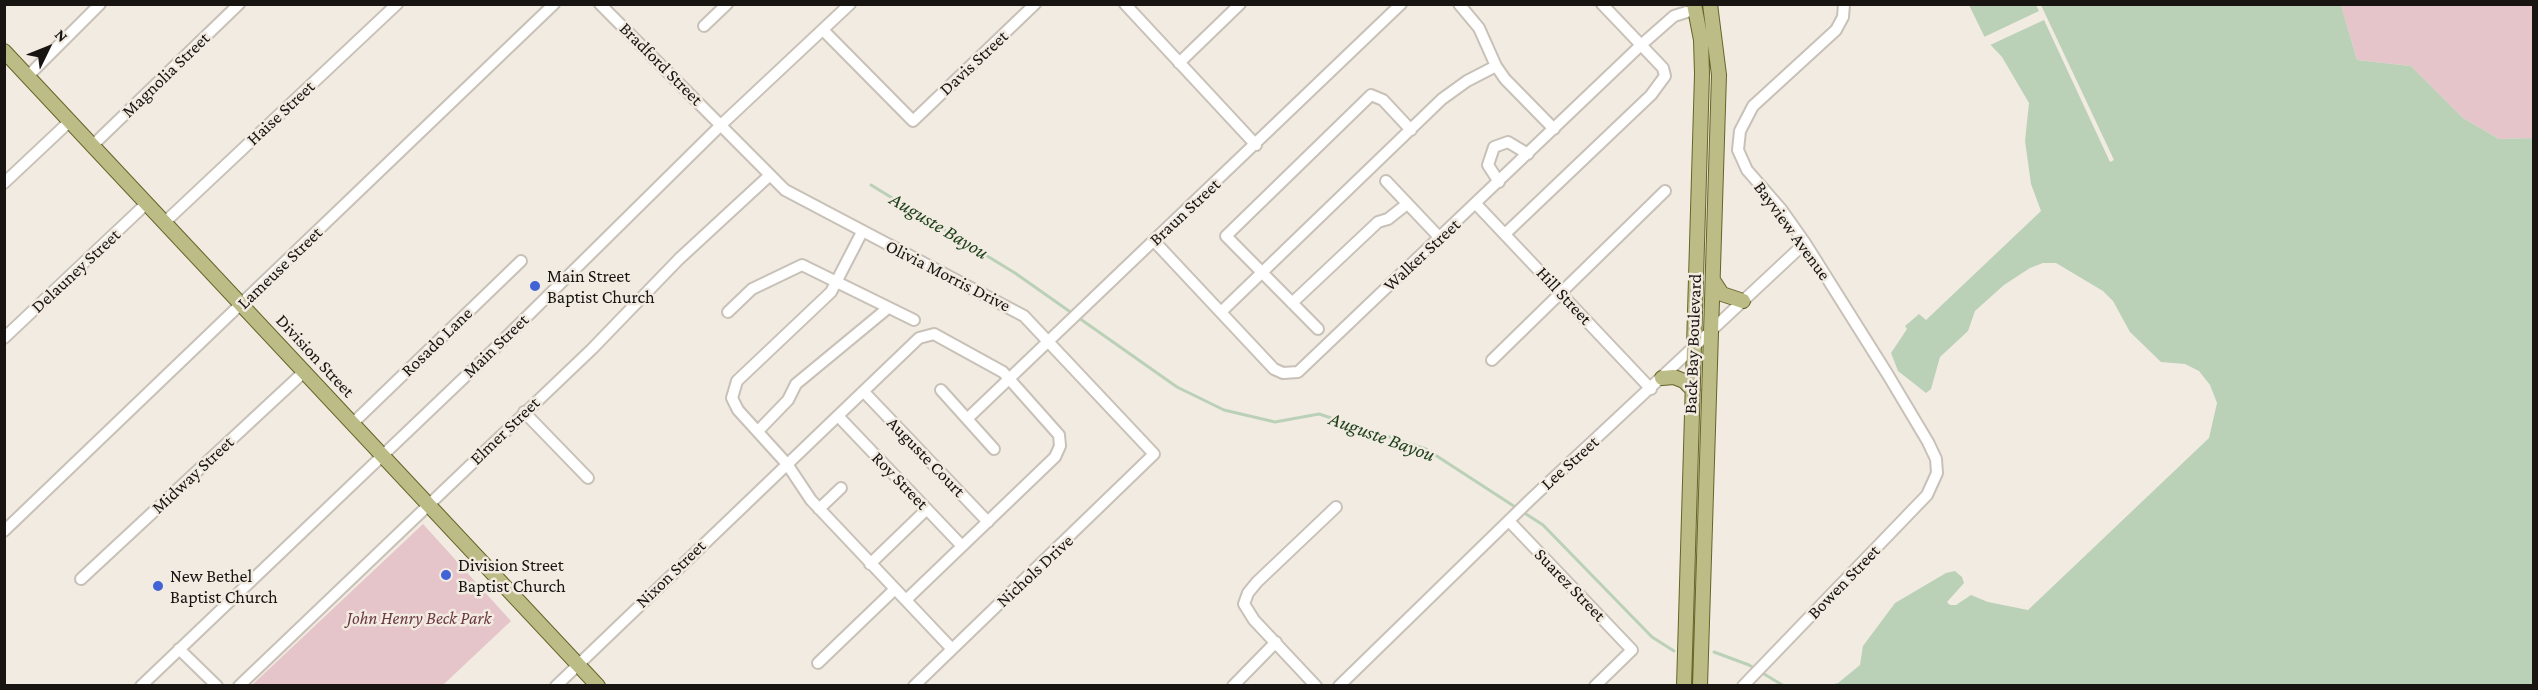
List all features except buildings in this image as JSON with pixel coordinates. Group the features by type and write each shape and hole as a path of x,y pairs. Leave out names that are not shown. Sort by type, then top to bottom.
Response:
{"main road":[{"name":"Back Bay Boulevard","path":"1700,686 1719,75 1710,4"},
{"name":"Back Bay Boulevard","path":"1684,686 1702,74 1701,40 1695,7"},
{"name":"Division Street","path":"4,51 598,686"},
{"path":"1713,280 1722,294 1743,300"},
{"path":"1662,378 1674,377 1684,381 1693,390"}],"street":[{"path":"28,76 100,4"},
{"name":"Magnolia Street","path":"93,145 239,4"},
{"name":"Haise Street","path":"165,222 397,4"},
{"name":"Lameuse Street","path":"4,531 554,4"},
{"name":"Bradford Street","path":"600,4 722,124"},
{"path":"704,26 727,4"},
{"name":"Main Street","path":"141,686 491,352 722,124 850,4"},
{"name":"Davis Street","path":"823,30 913,121 1035,4"},
{"path":"1125,4 1256,145"},
{"path":"1179,63 1240,4"},
{"name":"Braun Street","path":"967,418 1256,145 1401,4"},
{"path":"1459,4 1479,28 1496,66 1554,129"},
{"path":"1505,234 1656,89 1665,72 1602,4"},
{"name":"Bayview Avenue","path":"1844,4 1843,17 1836,30 1753,106 1740,131 1738,150 1747,170 1805,243 1928,442 1936,459 1937,473"},
{"name":"Walker Street","path":"1154,241 1274,369 1283,373 1298,372 1641,45 1674,16 1695,7"},
{"path":"1221,312 1453,90 1496,66"},
{"path":"1318,329 1226,236 1371,95 1377,96 1411,130"},
{"path":"4,183 70,121"},
{"name":"Olivia Morris Drive","path":"722,124 793,196 1016,311 1048,340 1154,454"},
{"path":"1499,182 1488,165 1494,147 1508,142 1528,154"},
{"name":"Elmer Street","path":"239,686 625,317 679,258 770,175"},
{"path":"1386,181 1440,238"},
{"path":"1492,360 1665,191"},
{"name":"Delauney Street","path":"4,338 147,203"},
{"path":"1292,303 1378,222 1388,219 1407,204"},
{"name":"Hill Street","path":"1476,204 1651,389"},
{"path":"862,232 836,283 826,297 737,381 732,398 738,410 788,464 819,509 952,649"},
{"name":"Lee Street","path":"1339,686 1511,518 1805,243"},
{"name":"Rosado Lane","path":"353,423 521,261"},
{"path":"728,312 752,289 797,267 808,267 914,321"},
{"path":"758,431 788,400 796,384 888,308"},
{"path":"788,464 919,338 928,334 938,336 989,363 1009,378 1059,435 1060,446 1055,457 906,600"},
{"name":"Midway Street","path":"81,579 305,371"},
{"path":"941,390 994,449"},
{"name":"Auguste Court","path":"864,392 988,522"},
{"path":"524,412 588,478"},
{"name":"Roy Street","path":"838,416 962,546"},
{"name":"Nichols Drive","path":"914,686 1154,454"},
{"name":"Nixon Street","path":"556,686 788,464"},
{"name":"Bowen Street","path":"1743,686 1927,495 1937,473"},
{"path":"819,509 841,488"},
{"path":"1316,686 1254,620 1244,606 1248,593 1257,582 1336,507"},
{"path":"870,564 927,509"},
{"name":"Suarez Street","path":"1511,518 1632,650 1595,686"},
{"path":"818,663 895,590"},
{"path":"1233,686 1276,642"},
{"path":"179,649 218,686"}],"green space":[{"path":"2341,5 2533,5 2533,138 2499,139 2463,118 2411,66 2357,60"},
{"name":"John Henry Beck Park","path":"423,524 511,621 443,685 252,685"}],"shaded area":[{"path":"1969,5 2341,5 2357,60 2411,66 2463,118 2499,139 2533,138 2533,685 1826,686 1838,683 1860,665 1863,646 1895,603 1946,573 1955,571 1962,577 1964,583 1947,602 1950,605 1956,605 1971,595 1988,602 2028,610 2209,438 2217,403 2210,385 2199,371 2185,364 2161,362 2130,332 2113,301 2103,291 2056,263 2043,263 2030,268 2004,285 1975,311 1968,331 1940,357 1931,389 1926,393 1898,371 1891,353 1907,329 1905,326 1919,314 1926,320 2041,211 2031,184 2025,141 2029,103 2002,57 1986,40"}],"pier":[{"path":"2036,5 2041,5 2114,160 2110,162 2044,20 1988,46 1983,41 1982,38 2039,11"}],"waterway":[{"name":"Auguste Bayou","path":"871,185 1015,273 1177,387 1224,410 1275,422 1319,414 1426,449 1543,525 1652,637 1674,651"},
{"name":"Auguste Bayou","path":"1714,652 1749,665 1784,686"}],"place":[{"name":"Main Street Baptist Church","path":"535,286"},
{"name":"Division Street Baptist Church","path":"446,575"},
{"name":"New Bethel Baptist Church","path":"158,586"}]}
